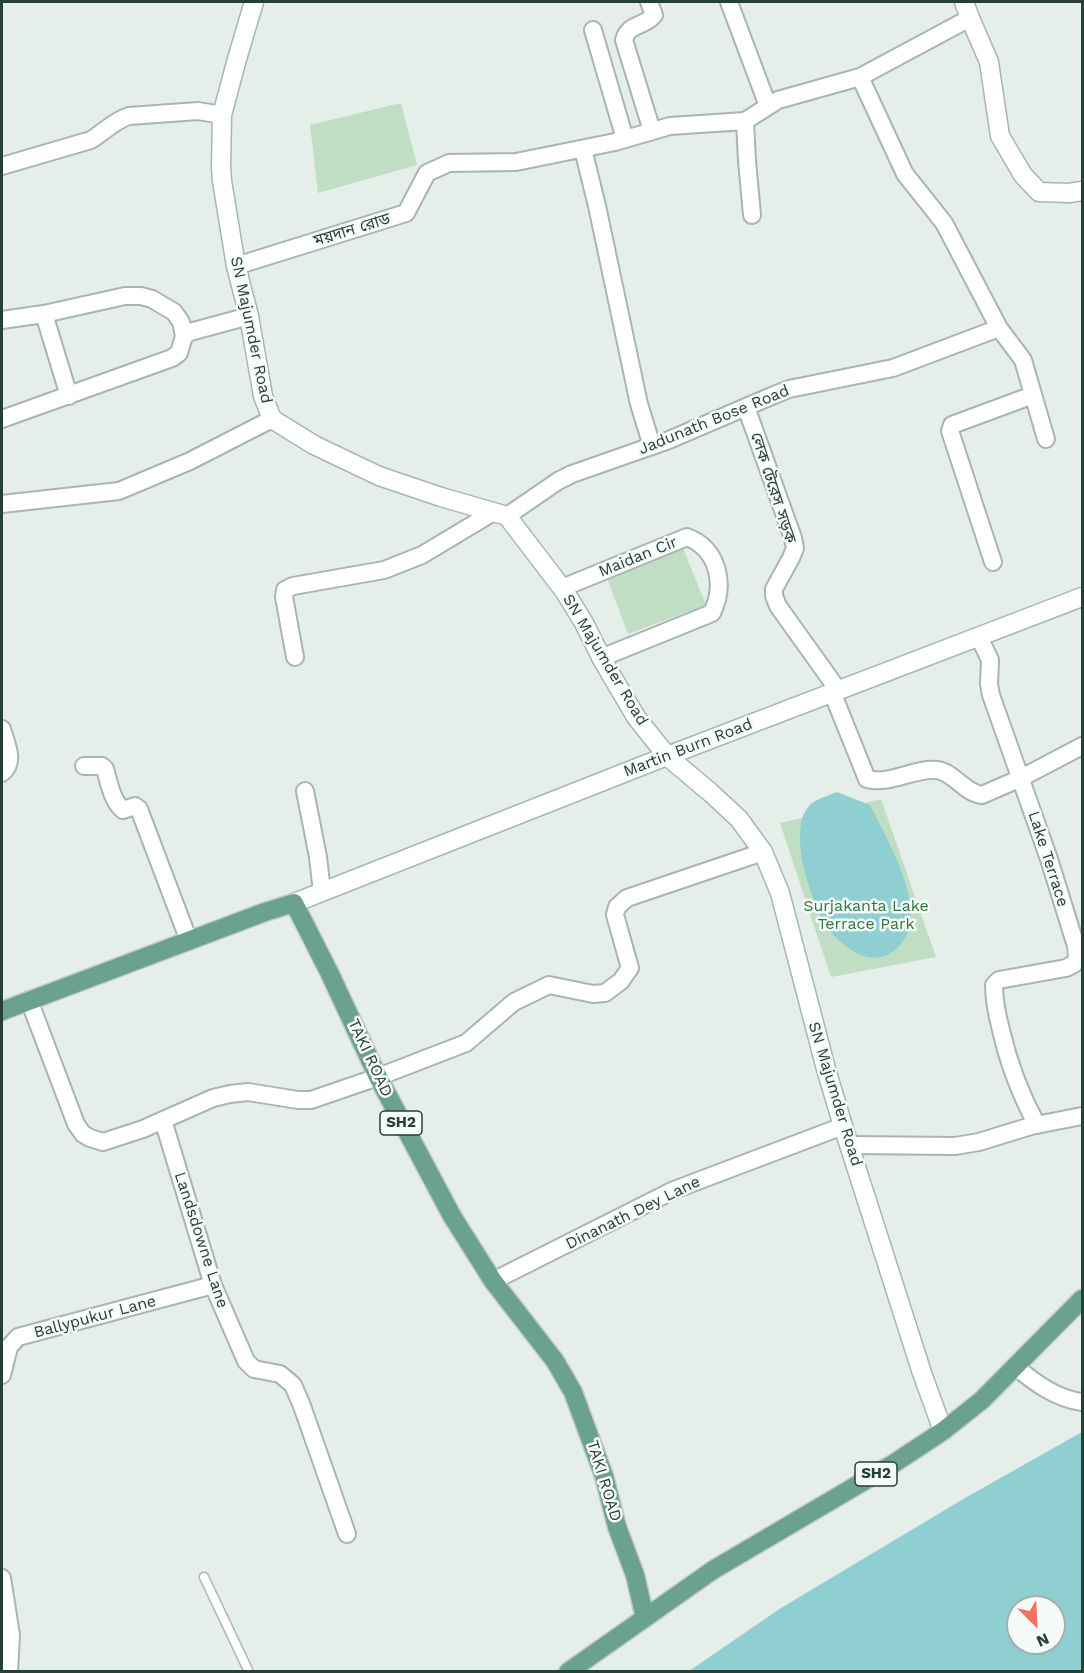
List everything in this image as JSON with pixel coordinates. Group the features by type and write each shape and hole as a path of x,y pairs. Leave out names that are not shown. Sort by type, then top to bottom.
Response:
{"main road":[{"name":"SN Majumder Road","path":"255,2 222,115 222,181 236,266 249,316 263,396 272,419 314,445 367,470 441,497 500,515 562,588 636,717 667,756 739,819 763,852 780,893 843,1126 922,1373 943,1431"},
{"path":"967,10 989,62 1000,136 1023,175 1039,192 1069,193 1083,190"},
{"name":"Martin Burn Road","path":"294,903 667,756 1083,597"},
{"path":"2,1011 294,903"},
{"name":"TAKI ROAD","path":"294,903 378,1077 452,1216 493,1281 555,1360 573,1392 604,1476 617,1527 635,1575 645,1618"},
{"name":"SH2","path":"645,1618 713,1570 894,1464 943,1431 982,1400 1083,1299"},
{"path":"568,1671 645,1618"}],"street":[{"path":"649,2 654,15 651,19 630,28 624,39 652,131"},
{"path":"729,2 768,106"},
{"path":"752,215 745,121 778,100 860,76 967,10"},
{"path":"593,30 625,139"},
{"path":"860,76 905,174 944,223 999,328 1023,360 1046,439"},
{"path":"2,166 91,140 119,119 129,116 198,111 222,115"},
{"name":"ময়দান রোড","path":"236,266 406,213 427,174 449,163 516,162 625,139 670,126 745,121"},
{"path":"583,148 639,404 652,446"},
{"path":"2,320 44,314 125,296 141,296 152,299 174,312 181,322 184,336 179,353 172,358 2,419"},
{"path":"44,314 69,396"},
{"path":"184,336 190,332 249,316"},
{"name":"Jadunath Bose Road","path":"295,657 284,597 285,590 293,586 384,570 422,555 500,515 572,474 669,440 789,389 893,368 999,328"},
{"path":"993,561 950,431 952,425 1033,395"},
{"name":"লেক টেরেস সড়ক","path":"746,407 795,548 774,589 774,596 778,606 835,691"},
{"path":"2,504 119,491 190,462 272,419"},
{"name":"Maidan Cir","path":"562,588 687,537 704,547 716,564 719,596 712,613 601,658"},
{"name":"Lake Terrace","path":"979,637 990,660 991,695 1049,859 1076,946 1077,958 1074,964 1066,968 999,980 994,985 994,1000 1007,1058 1022,1098 1037,1125"},
{"path":"835,691 867,779 882,781 926,770 944,771 975,794 982,795 1083,746"},
{"path":"2,729 9,754 9,763 2,773"},
{"path":"84,766 102,766 119,806 123,810 135,806 139,809 189,941"},
{"path":"305,791 318,857 322,892"},
{"path":"28,1000 76,1125 83,1134 103,1142 143,1129 213,1098 248,1092 311,1100 378,1077 466,1042 514,1002 549,986 593,994 605,993 621,981 630,968 615,915 617,907 627,898 763,852"},
{"path":"850,1145 955,1146 1083,1116"},
{"name":"Landsdowne Lane","path":"163,1120 213,1285 246,1361 254,1369 280,1374 292,1385 302,1406 347,1534"},
{"name":"Dinanath Dey Lane","path":"493,1281 674,1190 843,1126"},
{"name":"Ballypukur Lane","path":"2,1375 9,1347 18,1337 213,1285"},
{"path":"1016,1367 1043,1388 1073,1401 1083,1402"},
{"path":"2,1578 11,1635 9,1671"}],"lane":[{"path":"204,1577 249,1671"}],"green space":[{"path":"401,103 417,165 318,193 310,125"},
{"path":"683,548 706,605 628,634 607,578"},
{"name":"Surjakanta Lake Terrace Park","path":"881,799 936,957 831,977 780,823"}],"water":[{"name":"Surjakanta Lake Terrace Park","path":"837,792 870,805 888,840 905,882 910,904 910,924 904,941 889,954 878,958 862,955 852,950 836,938 827,927 812,896 803,865 800,834 806,810 812,803"},
{"path":"1082,1432 1082,1671 689,1671 781,1608 965,1498"}]}
